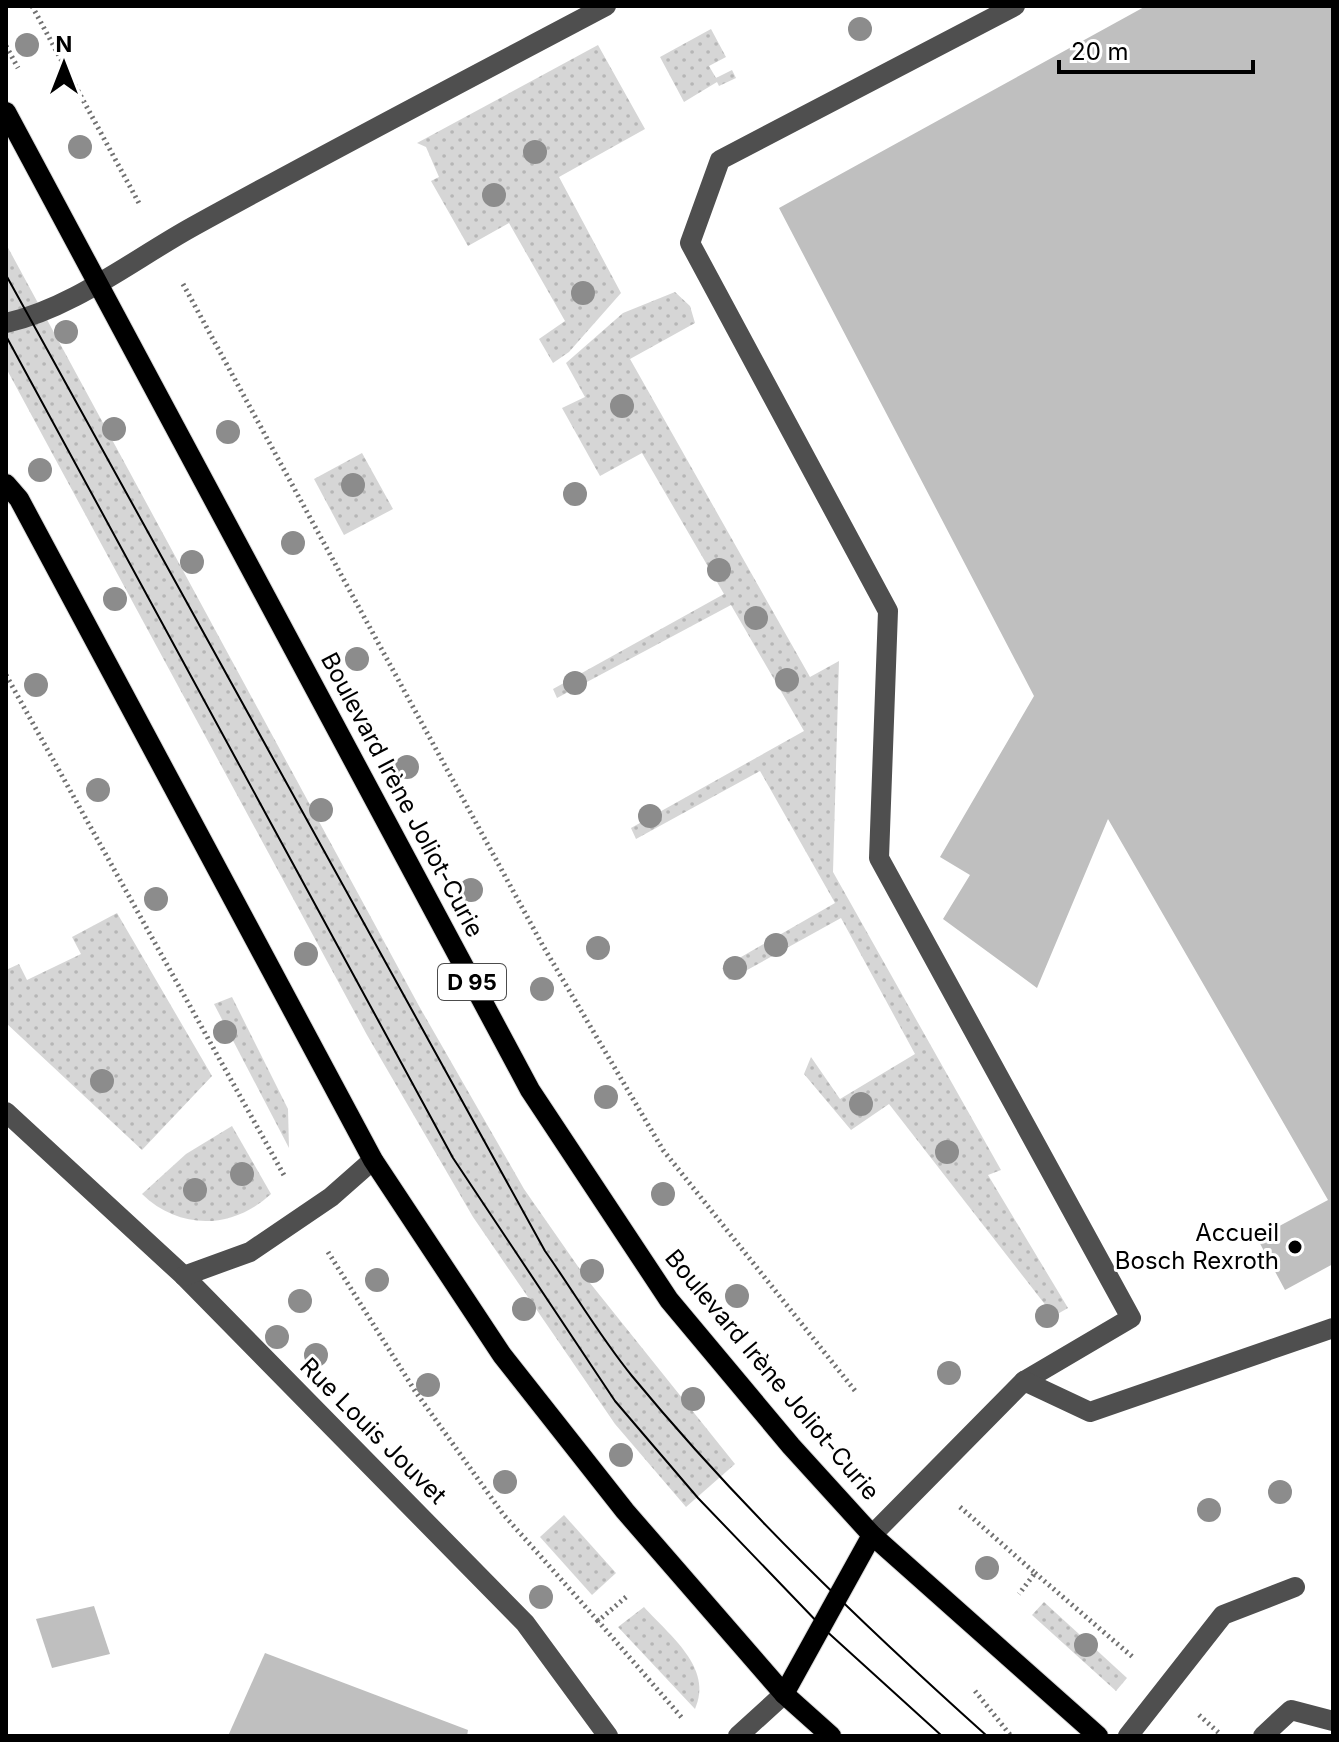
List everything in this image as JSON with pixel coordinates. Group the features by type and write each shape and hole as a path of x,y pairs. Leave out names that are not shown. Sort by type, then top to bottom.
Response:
{"main road":[{"name":"Boulevard Irène Joliot-Curie","path":"6,112 530,1090 669,1300 791,1446 872,1535 1098,1736"},
{"path":"6,484 19,499 373,1160 502,1355 665,1562 784,1694 831,1736"},
{"name":"Boulevard Irène Joliot-Curie","path":"784,1694 872,1535"}],"street":[{"path":"6,323 29,318 98,282 606,6"},
{"path":"872,1535 1024,1381 1131,1318 879,858 888,611 690,243 720,160 1015,6"},
{"name":"Rue Louis Jouvet","path":"6,1112 184,1276 525,1623 608,1736"},
{"path":"184,1276 250,1252 306,1215 373,1160"},
{"path":"1024,1381 1090,1412 1333,1328"},
{"path":"1128,1736 1223,1615 1295,1587"},
{"path":"738,1736 784,1694"},
{"path":"1263,1736 1291,1710 1333,1721"}],"path":[{"path":"32,6 543,946 663,1150 856,1392"},
{"path":"6,46 21,73"},
{"path":"6,675 306,1215 415,1391 503,1514 683,1719"},
{"path":"959,1507 1222,1736"},
{"path":"1019,1594 1035,1573"},
{"path":"598,1621 626,1597"},
{"path":"966,1679 1011,1736"}],"shaded area":[{"path":"711,29 726,57 709,66 716,78 732,70 736,78 719,86 717,82 684,102 660,57"},
{"path":"598,45 645,129 559,177 621,293 569,352 553,363 539,339 565,321 509,223 468,246 431,181 439,177 426,147 417,143"},
{"path":"6,244 419,1006 524,1189 586,1278 735,1464 686,1507 615,1424 473,1217 367,1035 6,368"},
{"path":"675,292 690,306 695,323 630,359 810,677 839,661 833,872 1001,1170 988,1175 1068,1308 1054,1316 889,1104 851,1130 804,1074 811,1057 840,1099 915,1054 841,918 729,980 722,968 835,903 760,771 636,839 631,828 804,731 731,605 557,698 553,689 724,594 642,453 600,476 562,408 585,397 566,363 623,313"},
{"path":"362,453 393,509 344,535 314,479"},
{"path":"117,913 212,1076 142,1150 6,1023 6,970 19,964 27,980 81,954 72,937"},
{"path":"232,997 288,1109 289,1148 214,1004"},
{"path":"232,1126 271,1194 256,1206 224,1219 206,1221 173,1215 142,1194 186,1154"},
{"path":"564,1515 616,1573 592,1595 540,1537"},
{"path":"1044,1602 1127,1678 1116,1691 1032,1615"},
{"path":"644,1607 676,1641 694,1666 699,1680 695,1709 618,1627"}],"building":[{"path":"1146,6 1333,6 1333,1264 1285,1290 1257,1238 1328,1200 1108,819 1037,988 943,919 970,875 940,857 1034,696 779,208"},
{"path":"94,1606 110,1654 52,1668 36,1619"},
{"path":"265,1653 468,1730 467,1736 228,1736"}],"tram line":[{"path":"6,275 545,1251 587,1314 632,1376 715,1472 848,1607 987,1736"},
{"path":"6,336 453,1158 615,1401 698,1498 823,1628 942,1736"}],"place":[{"name":"Accueil Bosch Rexroth","path":"1295,1247"}]}
